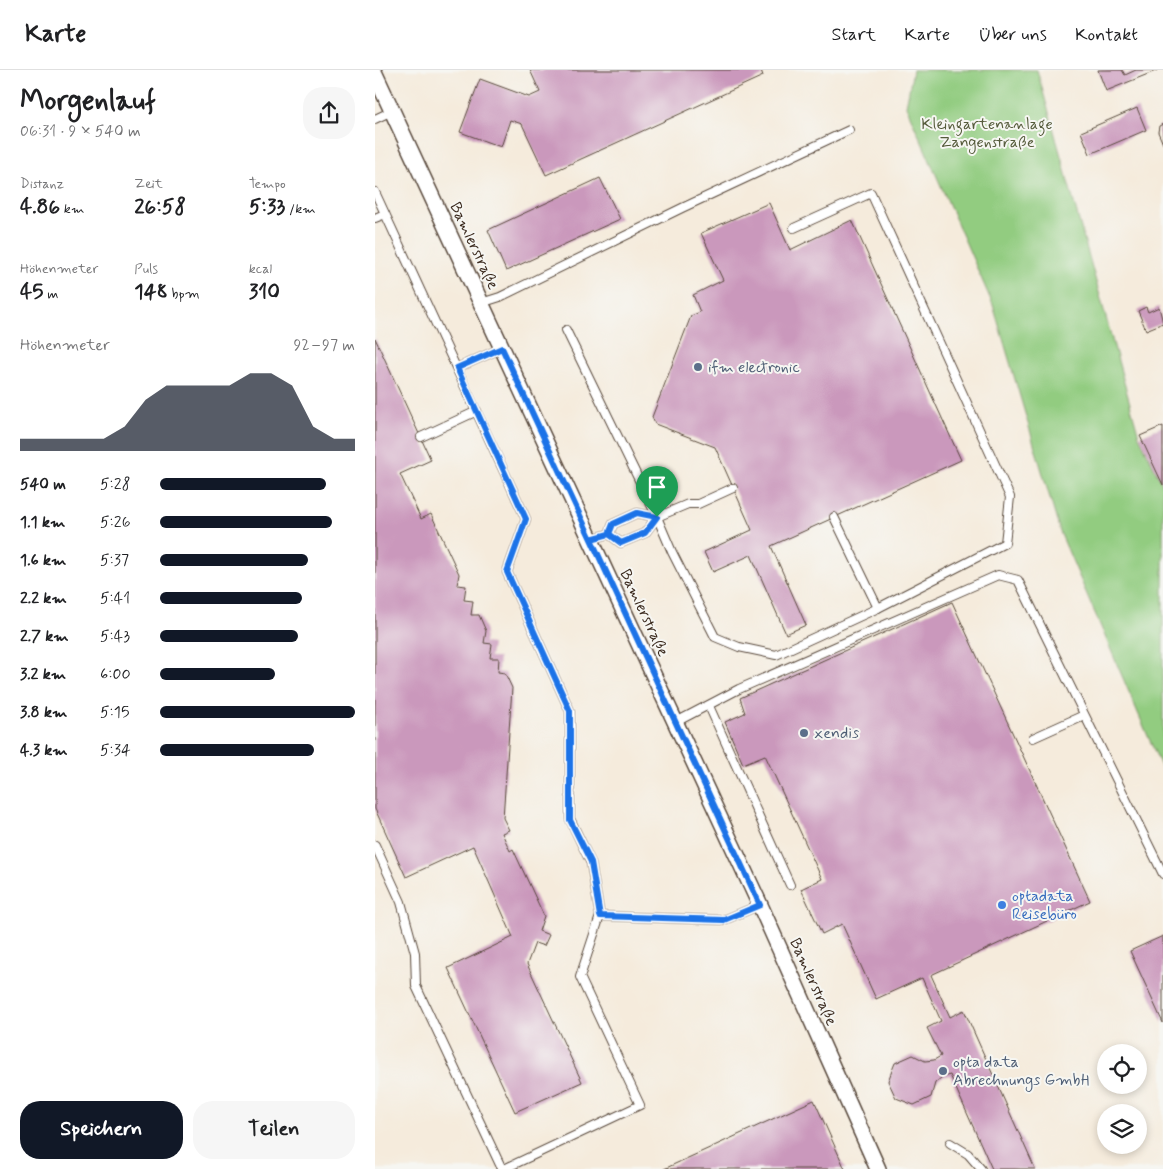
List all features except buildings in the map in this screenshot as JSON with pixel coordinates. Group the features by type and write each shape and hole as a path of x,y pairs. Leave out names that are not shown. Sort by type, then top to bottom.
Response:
{"street":[{"name":"Bamlerstraße","path":"375,74 676,722 878,1169"}],"lane":[{"path":"375,119 392,111"},
{"path":"481,303 500,296 849,130"},
{"path":"375,192 526,519 507,572 570,711 570,820 591,862 600,916 580,977 640,1105 503,1169 416,986 415,953 403,910 375,846"},
{"path":"566,330 657,517 672,552 715,637 739,647 776,655 878,608 1005,543 1010,497 871,193 794,228"},
{"path":"375,218 385,214"},
{"path":"457,368 502,348"},
{"path":"421,437 477,411"},
{"path":"609,534 621,543 645,533 657,517 688,504 698,504 733,488"},
{"path":"609,534 613,524 637,513 657,517"},
{"path":"834,517 878,608"},
{"path":"591,539 609,534"},
{"path":"676,722 739,689 998,575 1018,580 1163,874"},
{"path":"709,706 790,885"},
{"path":"1033,738 1084,715"},
{"path":"600,916 724,920 760,905"},
{"path":"950,1143 968,1154 981,1169"}],"green space":[{"name":"Kleingartenanlage Zangenstraße","path":"913,70 1037,70 1139,436 1163,486 1163,771 1060,532 993,305 906,106"}],"place":[{"name":"ifm electronic","path":"698,367"},
{"name":"xendis","path":"804,733"},
{"name":"optadata Reisebüro","path":"1002,905"},
{"name":"opta data Abrechnungs GmbH","path":"943,1071"}],"route":[{"path":"657,517 637,513 613,524 609,534 591,539 502,348 457,368 526,519 507,572 570,711 570,820 591,862 600,916 724,920 760,905 591,539 609,534 621,543 645,533 657,517"}]}
